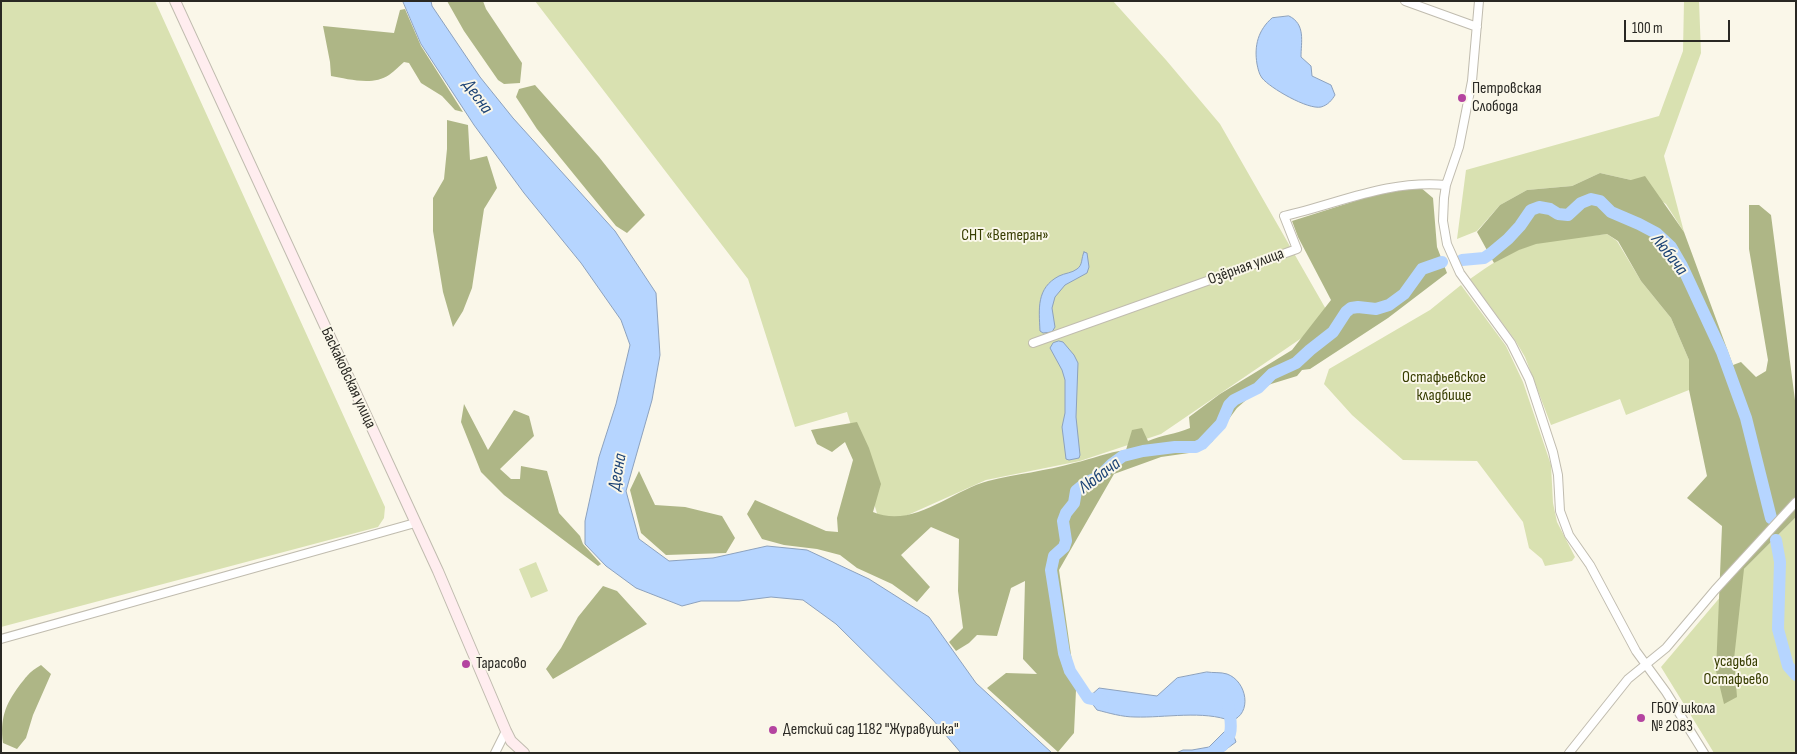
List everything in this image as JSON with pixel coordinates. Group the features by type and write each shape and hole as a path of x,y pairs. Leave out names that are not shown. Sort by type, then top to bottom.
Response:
{"street":[{"name":"Баскаковская улица","path":"175,1 416,524 506,731 511,740 524,753"},
{"path":"1405,1 1477,27"},
{"path":"1479,1 1472,81 1459,147 1446,185 1443,221 1450,254 1460,273 1511,343 1520,360 1553,452 1558,474 1558,502 1565,528 1604,589 1636,651 1646,663 1704,753"},
{"name":"Озёрная улица","path":"1033,343 1297,249 1284,216 1325,206 1377,189 1404,185 1446,185"},
{"path":"1569,753 1628,679 1666,648 1715,590 1796,502"},
{"path":"1,639 416,524"},
{"path":"495,753 506,731"}],"green space":[{"path":"1,1 155,1 385,507 384,518 378,527 1,627"},
{"path":"447,1 483,1 486,9 522,63 520,83 504,84 498,80 464,31"},
{"name":"СНТ «Ветеран»","path":"535,1 1113,1 1220,124 1331,318 1161,434 1080,461 986,480 881,527 847,412 795,427 748,279"},
{"path":"1684,1 1699,1 1701,53 1664,156 1684,232 1666,204 1631,180 1600,173 1572,186 1527,190 1500,205 1477,231 1457,239 1466,170 1659,116 1683,51"},
{"path":"405,9 421,46 463,112 455,110 442,96 421,83 409,63 404,62 389,75 376,80 360,81 331,76 323,26 394,33 400,10"},
{"path":"535,85 599,157 645,215 627,233 616,226 537,129 516,97 519,89"},
{"path":"447,120 468,125 470,160 487,156 497,188 484,209 472,288 463,311 453,327 443,292 433,231 433,198 444,179"},
{"path":"1600,173 1631,180 1645,176 1684,232 1733,365 1741,362 1756,377 1766,371 1768,360 1749,249 1749,205 1759,205 1771,215 1796,408 1796,517 1744,569 1734,659 1737,697 1724,704 1716,671 1722,526 1687,498 1707,476 1689,390 1689,360 1671,318 1641,281 1618,241 1607,234 1536,244 1519,250 1494,263 1477,232 1500,205 1527,190 1572,186"},
{"path":"1420,187 1433,198 1437,247 1447,273 1388,318 1310,369 1302,370 1297,376 1271,384 1253,394 1237,408 1212,442 1196,452 1161,457 1114,474 1059,570 1076,690 1074,733 1058,752 987,688 1006,673 1037,674 1023,659 1025,581 1011,588 997,636 977,635 969,643 956,651 949,642 963,628 958,591 959,539 931,527 901,555 930,587 917,602 892,584 857,568 840,555 762,539 747,514 755,500 826,531 838,532 837,518 853,460 845,442 832,452 817,444 811,430 857,422 869,448 881,484 873,512 888,516 903,516 932,507 988,481 1053,468 1126,450 1132,430 1142,428 1148,441 1190,428 1189,417 1220,394 1292,350 1331,300 1298,237 1292,221 1371,196"},
{"name":"Остафьевское кладбище","path":"1607,234 1617,241 1641,281 1671,318 1689,360 1689,390 1626,415 1620,399 1551,425 1525,357 1515,340 1470,279 1508,254 1534,244"},
{"name":"Остафьевское кладбище","path":"1461,285 1506,346 1523,382 1551,465 1553,503 1557,522 1575,557 1572,561 1545,566 1542,559 1529,548 1523,522 1477,461 1403,460 1352,415 1324,384 1329,369 1430,310"},
{"path":"464,404 488,450 514,410 529,416 534,436 500,469 511,479 520,479 521,466 547,471 559,513 580,536 583,544 601,564 598,566 504,495 481,472 461,422"},
{"path":"639,471 655,505 685,507 722,516 735,538 726,553 666,555 641,533 630,490"},
{"name":"усадьба Остафьево","path":"1796,517 1796,753 1714,753 1661,667 1744,569"},
{"path":"536,562 548,591 531,598 519,569"},
{"path":"603,586 617,591 647,624 553,679 546,669 561,648 578,617"},
{"path":"41,665 51,674 33,715 26,738 17,749 3,743 3,719 7,706 19,686 31,672"}],"water":[{"name":"Десна","path":"403,1 431,1 432,6 480,77 513,118 615,231 656,293 660,355 652,400 626,491 639,539 669,561 713,558 767,546 807,550 869,579 929,617 976,683 1052,753 961,753 933,720 836,624 803,600 771,597 739,601 701,601 682,606 636,588 606,566 585,544 585,521 599,457 616,404 630,345 621,320 581,263 524,193 474,125 421,44"},
{"path":"1289,16 1294,19 1300,29 1302,40 1301,57 1311,66 1312,76 1331,85 1335,95 1330,102 1321,107 1299,102 1266,82 1259,73 1256,51 1260,33 1272,18"},
{"path":"1084,252 1087,253 1089,267 1087,273 1065,285 1055,297 1052,308 1055,327 1052,332 1043,333 1040,331 1039,315 1040,300 1046,287 1059,276 1079,267"},
{"path":"1063,342 1078,363 1076,417 1080,455 1079,458 1069,460 1066,459 1062,427 1065,413 1065,380 1062,370 1050,348 1053,343"},
{"path":"1207,672 1227,674 1239,683 1243,690 1245,705 1238,717 1231,721 1196,715 1146,717 1116,715 1097,710 1088,698 1099,688 1157,696 1177,678"},
{"path":"1232,731 1236,742 1221,753 1176,753 1183,750 1209,747 1224,732"}],"waterway":[{"name":"Любача","path":"1462,260 1484,258 1490,254 1508,239 1531,210 1539,207 1550,209 1558,214 1568,215 1581,203 1591,199 1600,201 1611,212 1656,233 1671,247 1682,266 1722,352 1746,418 1771,518"},
{"name":"Любача","path":"1103,701 1088,698 1070,671 1064,653 1051,570 1054,556 1064,547 1066,541 1063,521 1066,513 1074,503 1076,491 1087,482 1099,477 1123,456 1143,451 1175,447 1196,447 1202,444 1221,424 1229,405 1234,400 1258,388 1272,374 1296,363 1333,332 1346,312 1351,308 1376,309 1389,305 1404,294 1422,269 1442,262"},
{"name":"Любача","path":"1776,540 1780,562 1778,629 1788,666 1796,675"},
{"name":"Любача","path":"1211,753 1219,749 1230,734 1231,721 1228,705"}],"place":[{"name":"Петровская Слобода","path":"1462,98"},
{"name":"Тарасово","path":"466,664"},
{"name":"ГБОУ школа № 2083","path":"1641,718"},
{"name":"Детский сад 1182 \"Журавушка\"","path":"773,730"}]}
